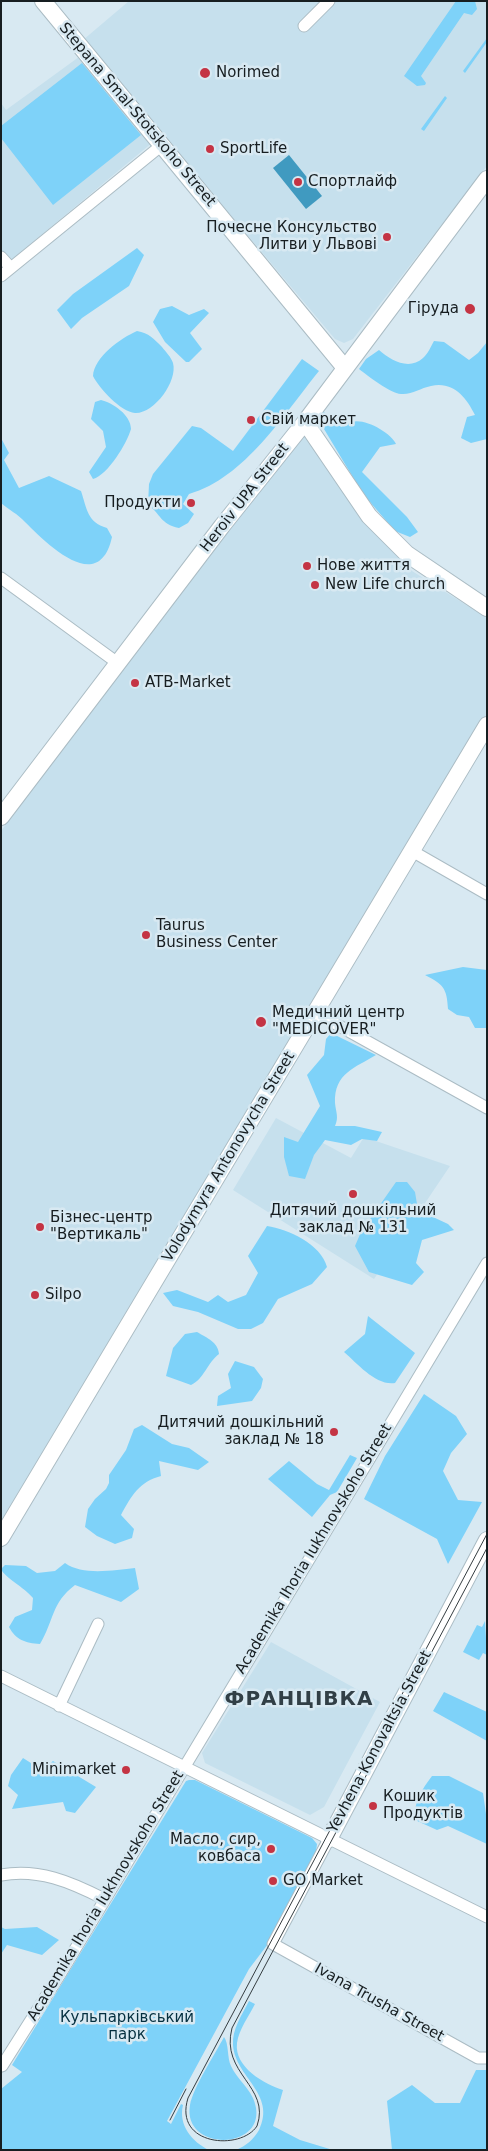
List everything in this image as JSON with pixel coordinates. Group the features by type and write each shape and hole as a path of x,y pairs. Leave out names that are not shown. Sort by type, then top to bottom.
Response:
{"main road":[{"name":"Stepana Smal-Stotskoho Street","path":"43,1 345,368"},
{"name":"Heroiv UPA Street","path":"1,816 222,526 305,422 487,179"},
{"path":"305,422 369,516 407,554 487,608"},
{"name":"Volodymyra Antonovycha Street","path":"1,1538 487,726"},
{"name":"Yevhena Konovaltsia Street","path":"329,1839 487,1540"}],"street":[{"path":"304,26 329,1"},
{"path":"1,276 162,145"},
{"path":"1,257 11,268"},
{"path":"1,578 118,664"},
{"path":"412,851 487,894"},
{"path":"316,1013 487,1108"},
{"name":"Academika Ihoria Iukhnovskoho Street","path":"2,2066 185,1766 487,1263"},
{"path":"60,1706 98,1624"},
{"path":"1,1676 487,1917"},
{"name":"Yevhena Konovaltsia Street","path":"273,1944 329,1839"},
{"path":"1,1875 17,1872 42,1873 104,1899"},
{"name":"Ivana Trusha Street","path":"273,1944 478,2058 487,2058"}],"shaded area":[{"path":"129,1 487,1 487,166 353,339 344,343 335,339 83,40"},
{"path":"83,54 153,142 4,266 1,263 1,103 6,110"},
{"name":"Спортлайф","path":"289,155 322,196 306,209 273,168"},
{"path":"302,433 370,526 412,571 487,618 487,717 1,1523 1,831"},
{"path":"276,1118 351,1158 364,1137 450,1166 374,1279 233,1190"},
{"path":"271,1642 380,1702 324,1807 310,1815 205,1763 202,1753"}],"green space":[{"path":"456,1 475,1 477,9 472,15 464,13 421,76 426,83 425,85 417,86 404,76"},
{"path":"487,38 487,42 465,73 463,71"},
{"path":"82,63 141,135 53,205 1,138 1,126"},
{"path":"445,96 447,98 424,131 421,129"},
{"path":"137,248 144,255 129,286 82,318 71,329 57,310 73,294"},
{"path":"172,306 189,315 204,309 209,313 190,333 202,349 189,362 186,362 165,342 153,322 160,309"},
{"path":"137,331 148,335 162,347 172,361 174,370 168,387 157,402 142,412 135,413 129,412 111,399 93,376 98,362 103,355 116,343"},
{"path":"434,341 444,342 469,360 487,342 487,439 471,443 461,438 467,417 475,415 463,397 452,388 439,385 409,393 396,393 373,380 359,369 366,359 379,350 400,363 412,364 418,362 423,358"},
{"path":"302,359 319,371 262,443 228,474 209,486 189,494 183,504 194,514 188,523 179,528 164,521 148,505 149,484 153,474 192,426 201,428 233,451"},
{"path":"101,400 111,404 125,414 131,429 111,465 93,479 89,472 106,447 103,431 91,419 95,402"},
{"path":"323,411 341,427 352,422 364,422 377,427 393,440 396,444 380,447 362,472 407,517 418,532 410,537 395,531 363,494 321,424"},
{"path":"1,438 9,453 4,460 19,488 49,476 81,491 89,514 95,522 107,528 112,537 105,554 96,563 85,564 72,560 59,552 1,503"},
{"path":"463,967 487,970 487,1028 475,1028 469,1017 457,1015 448,1009 447,996 443,988 436,981 425,975"},
{"path":"331,1033 376,1055 354,1068 342,1078 336,1093 337,1117 335,1126 355,1126 382,1132 377,1141 362,1139 351,1145 325,1140 314,1155 305,1179 289,1176 284,1157 284,1137 298,1142 320,1106 307,1075 324,1055 326,1039"},
{"path":"396,1182 407,1182 415,1192 418,1210 448,1224 454,1230 422,1240 416,1263 424,1272 412,1285 369,1272 355,1246 361,1232"},
{"path":"267,1226 284,1230 303,1239 318,1251 327,1267 312,1284 278,1299 263,1323 251,1329 238,1329 198,1312 173,1306 163,1293 177,1290 208,1302 218,1295 228,1302 246,1295 258,1273 248,1256"},
{"path":"368,1316 415,1353 395,1383 388,1383 374,1378 344,1352 365,1334"},
{"path":"197,1332 217,1346 219,1354 199,1379 191,1385 166,1376 173,1348 185,1334"},
{"path":"235,1361 254,1367 263,1379 261,1388 252,1401 217,1406 218,1396 231,1388 228,1374"},
{"path":"424,1394 456,1416 467,1434 451,1453 443,1471 458,1500 482,1502 448,1564 437,1539 364,1499 385,1456"},
{"path":"142,1425 172,1444 189,1448 209,1462 198,1470 159,1461 161,1476 147,1482 137,1490 121,1515 134,1529 132,1538 115,1544 97,1536 85,1527 88,1509 106,1489 109,1483 109,1475 126,1450 134,1429"},
{"path":"350,1455 357,1458 337,1492 330,1495 312,1517 268,1479 289,1461 317,1484 329,1490"},
{"path":"65,1563 81,1570 90,1571 135,1568 139,1589 121,1602 75,1585 61,1599 40,1644 22,1640 9,1627 15,1617 32,1610 33,1598 6,1576 1,1569 5,1565 26,1566 37,1573 55,1571"},
{"path":"485,1621 487,1655 483,1653 479,1660 463,1652 477,1625 482,1627"},
{"path":"444,1692 487,1712 487,1741 433,1711"},
{"path":"23,1758 42,1770 53,1761 96,1787 75,1813 66,1811 63,1802 12,1809 18,1795 8,1786 11,1775"},
{"path":"432,1776 449,1776 483,1793 487,1821 487,1844 448,1826 437,1830 415,1820 415,1808 419,1796"},
{"name":"Кульпарківський парк","path":"195,1780 312,1838 317,1844 316,1852 268,1944 249,1969 167,2121 171,2124 181,2104 183,2105 183,2119 188,2132 192,2138 209,2150 1,2150 1,2089 22,2072 12,2065 186,1781"},
{"path":"1,1927 5,1929 37,1927 59,1940 42,1955 7,1945 1,1954"},
{"path":"249,2001 255,2004 240,2033 237,2052 245,2067 259,2079 283,2090 273,2126 300,2140 333,2150 236,2150 255,2136 263,2117 263,2106 259,2096 240,2067 233,2045 236,2028"},
{"path":"224,2037 227,2043 231,2066 252,2096 256,2108 255,2122 248,2132 236,2138 223,2140 209,2138 198,2131 191,2120 190,2105 200,2080"},
{"path":"476,2070 487,2070 487,2150 392,2150 387,2101 412,2085 435,2103 460,2103"}],"tram line":[{"path":"487,1534 188,2098 186,2114 190,2126 199,2135 224,2141 237,2139 249,2134 257,2126 259,2112 257,2100 233,2057 230,2044 232,2028 487,1548"},
{"path":"170,2120 186,2089"}],"place":[{"name":"Norimed","path":"205,73"},
{"name":"SportLife","path":"210,149"},
{"name":"Спортлайф","path":"298,182"},
{"name":"Почесне Консульство Литви у Львові","path":"387,237"},
{"name":"Гіруда","path":"470,309"},
{"name":"Свій маркет","path":"251,420"},
{"name":"Продукти","path":"191,503"},
{"name":"Нове життя","path":"307,566"},
{"name":"New Life church","path":"315,585"},
{"name":"ATB-Market","path":"135,683"},
{"name":"Taurus Business Center","path":"146,935"},
{"name":"Медичний центр \"MEDICOVER\"","path":"261,1022"},
{"name":"Дитячий дошкільний заклад № 131","path":"353,1194"},
{"name":"Бізнес-центр \"Вертикаль\"","path":"40,1227"},
{"name":"Silpo","path":"35,1295"},
{"name":"Дитячий дошкільний заклад № 18","path":"334,1432"},
{"name":"Minimarket","path":"126,1770"},
{"name":"Кошик Продуктів","path":"373,1806"},
{"name":"Масло, сир, ковбаса","path":"271,1849"},
{"name":"GO Market","path":"273,1881"}],"district":[{"name":"ФРАНЦІВКА","path":"299,1700"}]}
